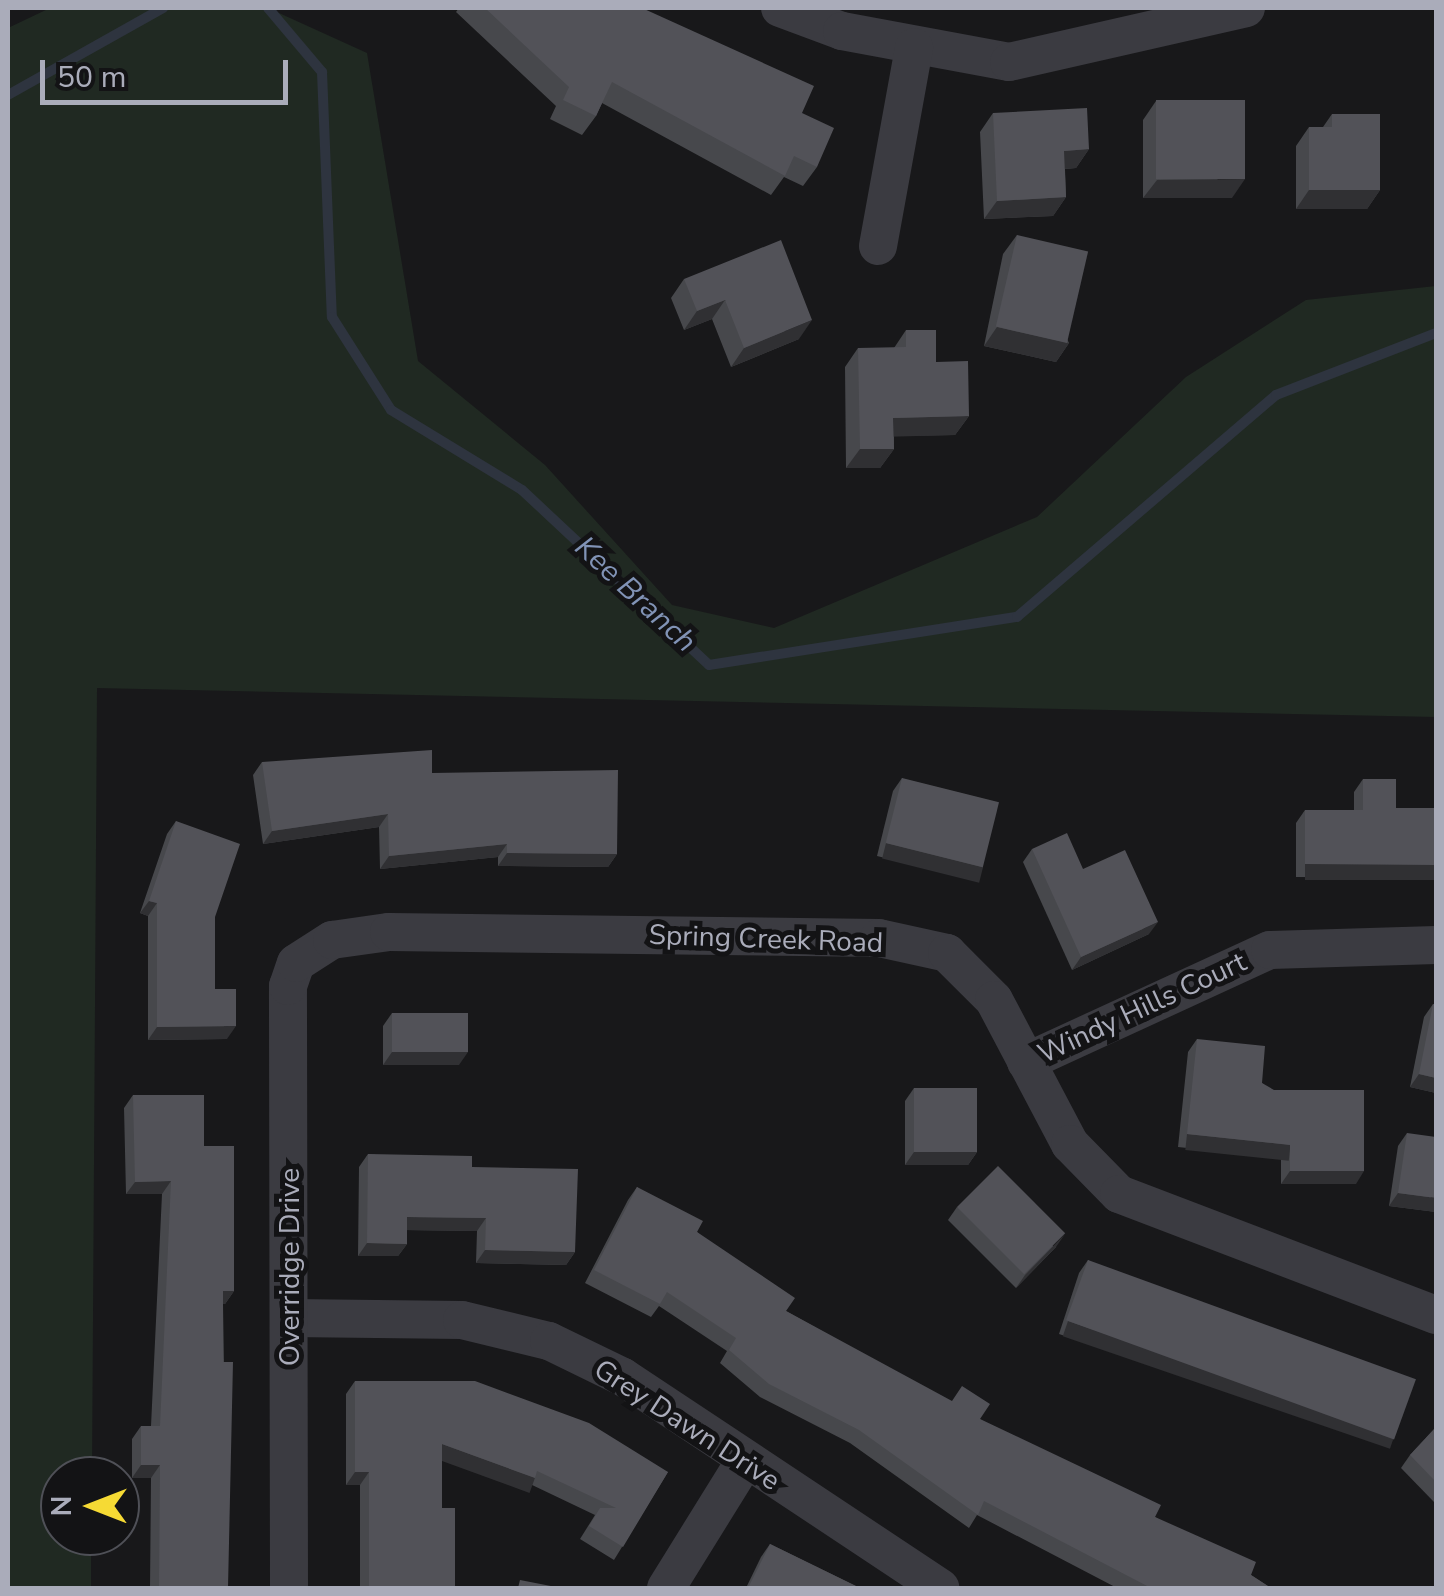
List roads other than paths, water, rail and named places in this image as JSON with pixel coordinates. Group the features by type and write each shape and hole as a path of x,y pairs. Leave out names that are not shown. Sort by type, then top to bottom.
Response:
{"street":[{"path":"780,8 914,47 1010,62 1246,8"},
{"path":"878,246 914,47"},
{"name":"Spring Creek Road","path":"308,953 390,932 879,938 947,953 994,1000 1070,1144 1118,1194 1436,1314"},
{"name":"Windy Hills Court","path":"1026,1062 1270,950 1436,945"},
{"name":"Overridge Drive","path":"290,1588 288,986 308,953"},
{"name":"Grey Dawn Drive","path":"292,1318 462,1320 549,1341 622,1377 744,1462 940,1588"},
{"path":"666,1588 744,1462"}],"waterway":[{"name":"Kee Branch","path":"8,95 163,8"},
{"name":"Kee Branch","path":"268,8 322,72 332,317 391,410 522,490 709,665 1017,617 1276,395 1436,333"}]}
